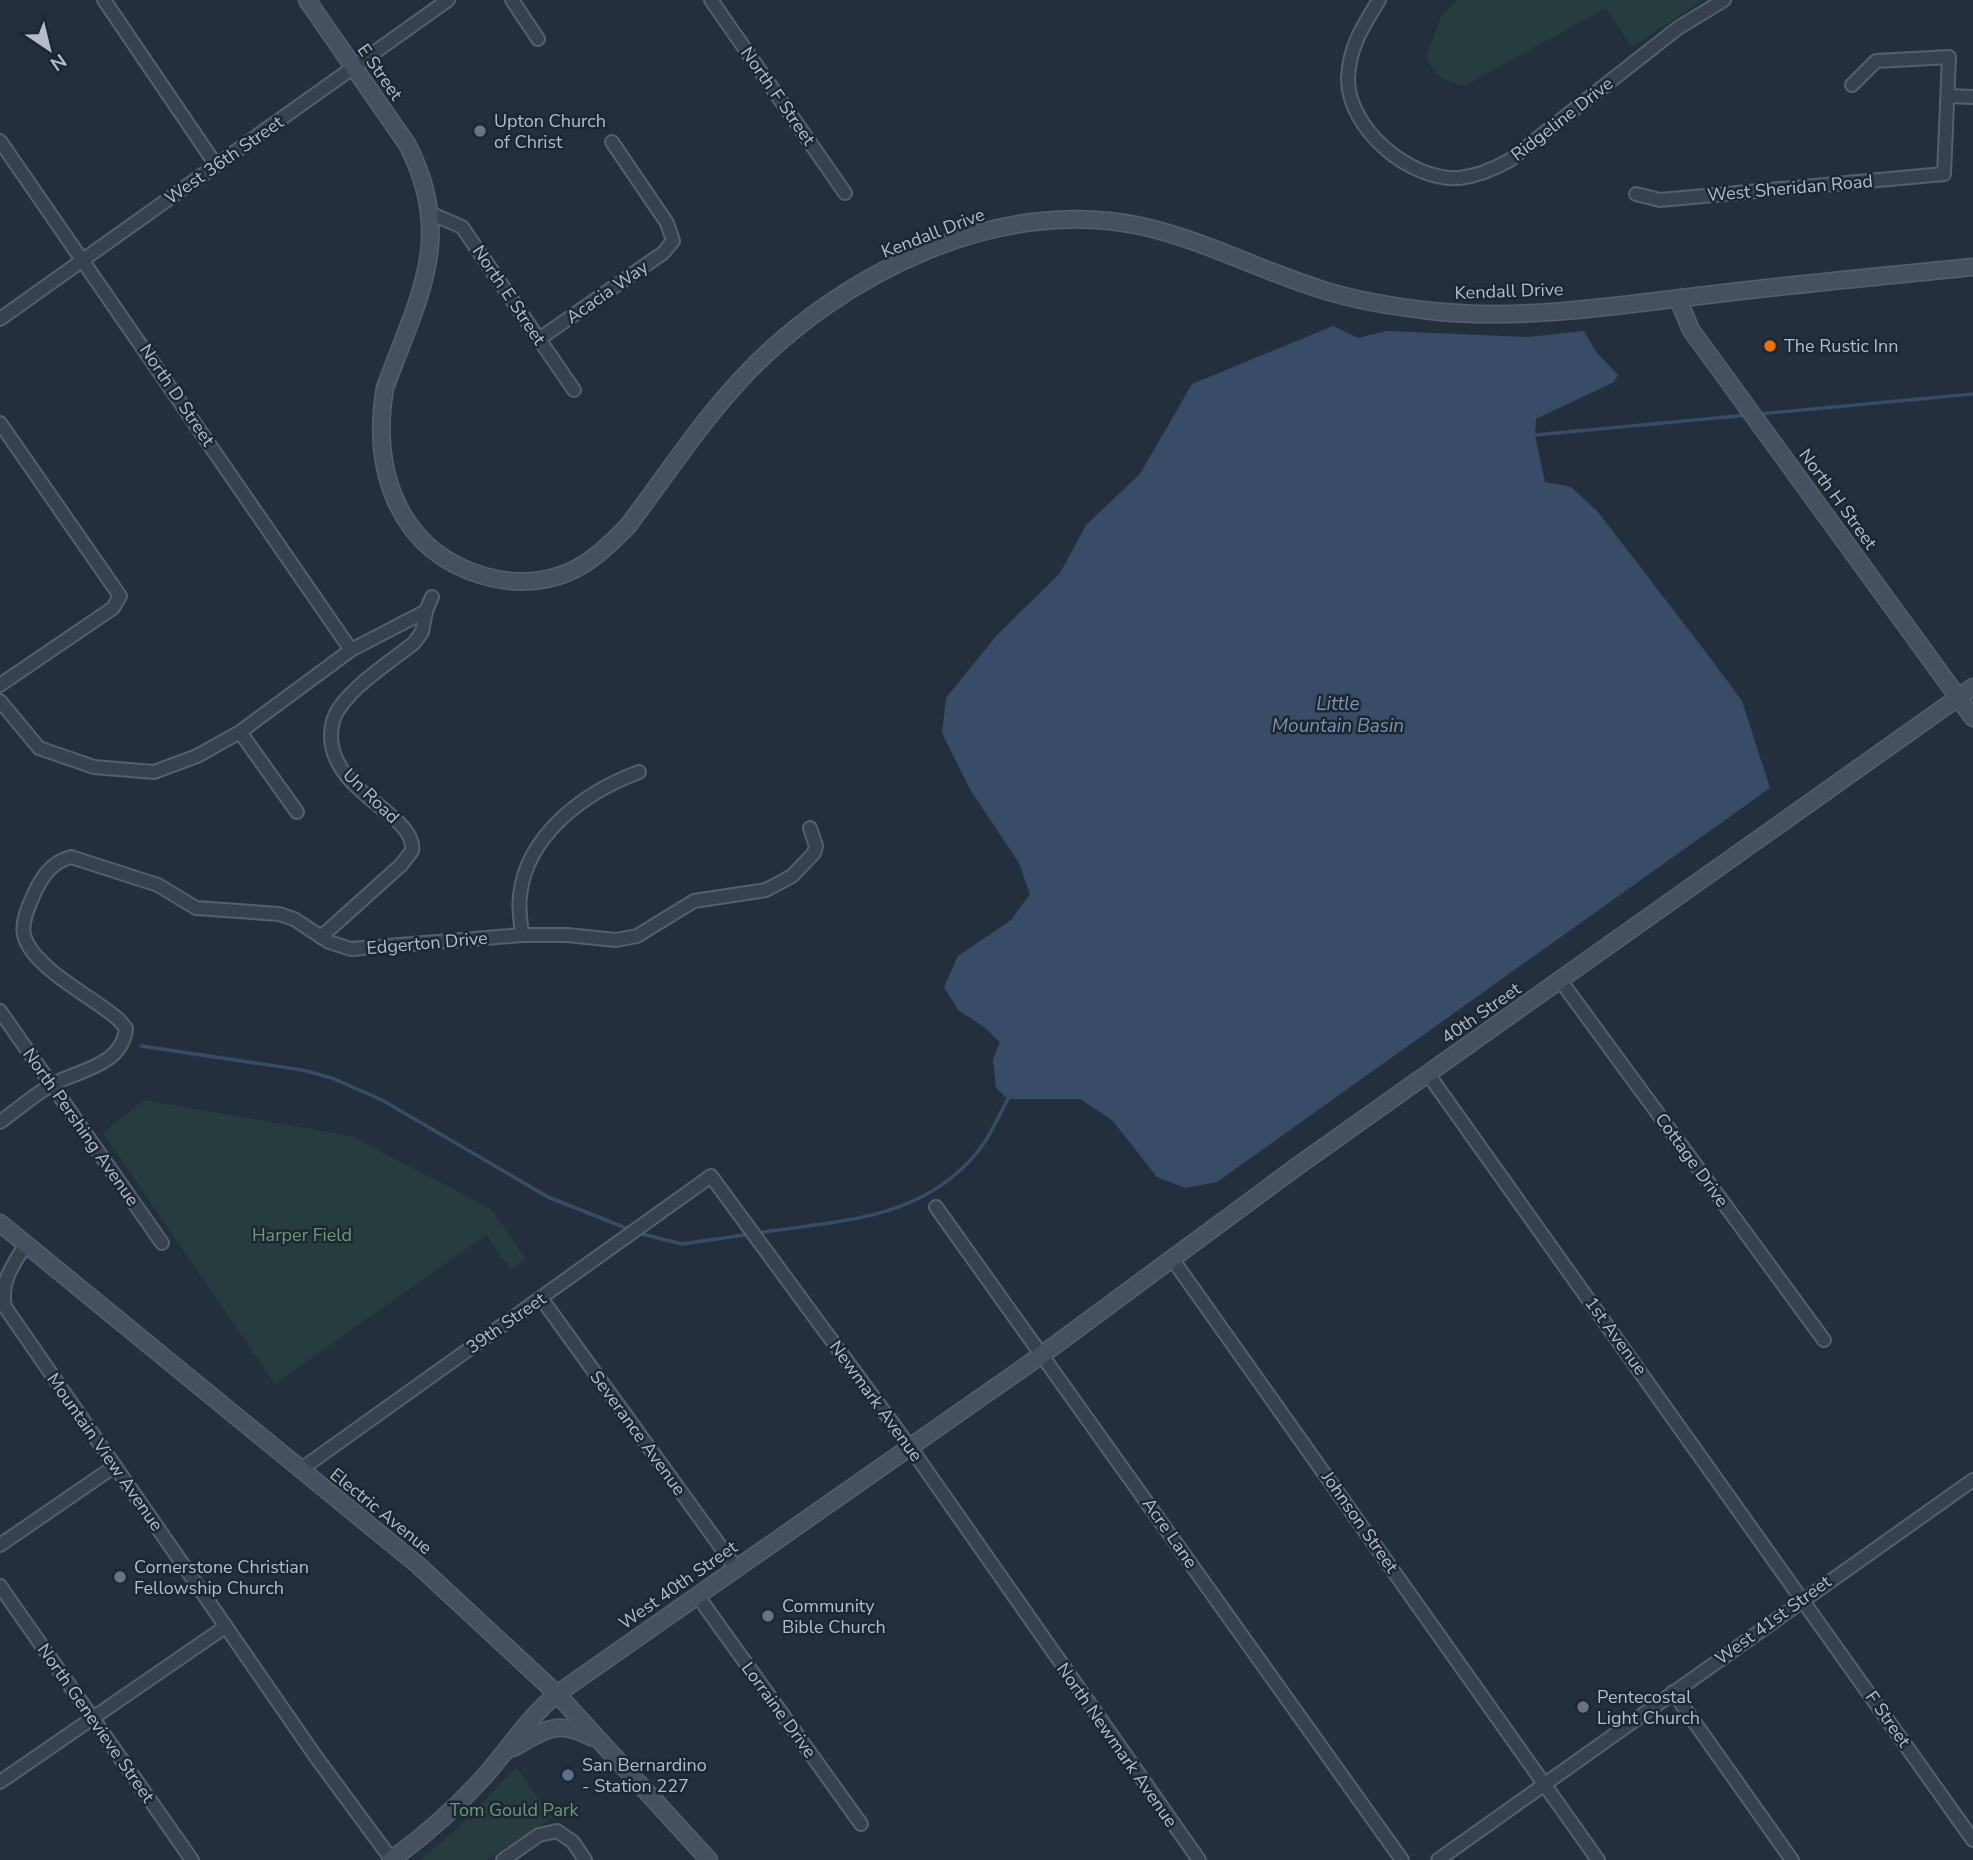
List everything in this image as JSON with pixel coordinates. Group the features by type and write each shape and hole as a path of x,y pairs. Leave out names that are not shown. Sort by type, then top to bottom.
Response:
{"main road":[{"name":"E Street","path":"307,0 407,144 419,166"},
{"name":"Kendall Drive","path":"419,166 432,214 430,250 422,282 385,388 380,428 386,477 411,527 441,557 475,573 522,583 558,576 606,548 627,527 723,399 768,352 802,324 870,278 907,260 974,235 1009,226 1072,219 1141,226 1202,244 1322,289 1434,312 1498,314 1678,299 1973,267"},
{"name":"North H Street","path":"1678,299 1691,330 1973,718"},
{"name":"40th Street","path":"1014,1374 1428,1074 1973,687"},
{"name":"Electric Avenue","path":"0,1223 418,1565 557,1694 709,1860"},
{"name":"West 40th Street","path":"392,1860 453,1809 505,1753 543,1706 557,1694 1014,1374"},
{"path":"505,1753 558,1726 572,1727 603,1743"}],"street":[{"path":"104,0 216,165"},
{"name":"West 36th Street","path":"0,319 448,0"},
{"path":"512,0 538,39"},
{"name":"North F Street","path":"711,0 845,193"},
{"name":"Ridgeline Drive","path":"1379,0 1355,37 1348,82 1355,105 1365,126 1383,148 1410,166 1458,178 1484,173 1510,160 1678,28 1724,0"},
{"path":"1852,85 1876,61 1949,57 1948,96 1973,97"},
{"name":"West Sheridan Road","path":"1636,194 1660,200 1944,174 1948,96"},
{"name":"North D Street","path":"0,141 84,259 351,650"},
{"name":"Acacia Way","path":"539,340 663,253 673,241 667,223 612,142"},
{"name":"North E Street","path":"432,214 462,227 574,390"},
{"path":"0,423 118,592 120,601 0,685"},
{"path":"0,701 39,748 94,767 154,772 198,756 240,732 351,650 426,611 432,597"},
{"name":"Un Road","path":"321,937 401,865 412,851 412,840 400,823 345,776 332,749 331,722 342,704 355,691 414,643 422,632 426,611"},
{"path":"240,732 297,812"},
{"path":"522,935 520,897 523,882 531,859 544,840 570,810 615,781 639,772"},
{"name":"Edgerton Drive","path":"0,1122 52,1085 105,1062 123,1044 126,1028 39,957 24,934 24,922 34,895 50,867 60,860 71,857 158,885 196,908 279,914 294,919 339,947 351,949 522,935 627,939 648,931 695,901 766,890 792,876 810,861 816,846 810,828"},
{"name":"Cottage Drive","path":"1560,980 1824,1340"},
{"name":"North Pershing Avenue","path":"0,1011 162,1243"},
{"name":"1st Avenue","path":"1428,1074 1803,1598"},
{"name":"Newmark Avenue","path":"710,1175 910,1447 1035,1630"},
{"name":"39th Street","path":"300,1470 710,1175"},
{"name":"Acre Lane","path":"936,1207 1402,1860"},
{"name":"Mountain View Avenue","path":"26,1244 5,1278 2,1292 5,1307 225,1627 392,1860"},
{"name":"Johnson Street","path":"1173,1260 1546,1784"},
{"name":"Severance Avenue","path":"541,1298 736,1568"},
{"path":"0,1545 115,1466"},
{"name":"West 41st Street","path":"1438,1860 1803,1598 1973,1480"},
{"name":"North Genevieve Street","path":"0,1586 192,1860"},
{"name":"Lorraine Drive","path":"697,1595 861,1825"},
{"name":"F Street","path":"1803,1598 1973,1840"},
{"path":"0,1782 225,1627"},
{"name":"North Newmark Avenue","path":"1035,1630 1199,1860"},
{"path":"1673,1692 1792,1860"},
{"path":"1546,1784 1598,1860"},
{"path":"503,1860 539,1835 557,1831 573,1842 585,1860"}],"green space":[{"path":"1457,0 1703,0 1632,47 1606,8 1464,86 1443,80 1426,59 1441,16"},
{"name":"Harper Field","path":"144,1100 351,1136 491,1209 526,1259 511,1270 486,1235 275,1384 103,1133"},
{"name":"Tom Gould Park","path":"516,1767 552,1818 486,1860 419,1860 456,1830"}],"water":[{"name":"Little Mountain Basin","path":"1333,326 1358,338 1386,331 1528,337 1584,331 1596,352 1618,375 1614,382 1536,419 1535,435 1545,482 1571,487 1598,512 1742,701 1770,788 1217,1182 1185,1188 1157,1177 1112,1120 1080,1099 1008,1099 996,1088 993,1059 1000,1042 984,1027 958,1010 944,987 958,956 1011,920 1030,894 1019,863 971,791 942,733 946,698 997,635 1060,573 1086,525 1140,474 1192,384"}],"waterway":[{"path":"1759,414 1973,394"},
{"path":"1535,435 1748,415"},
{"path":"141,1046 302,1070 332,1078 382,1100 548,1197 631,1230"},
{"path":"758,1233 849,1220 906,1204 932,1191 957,1173 979,1150 1008,1099"},
{"path":"638,1233 682,1244 751,1234"}],"place":[{"name":"Upton Church of Christ","path":"480,131"},
{"name":"The Rustic Inn","path":"1770,346"},
{"name":"Cornerstone Christian Fellowship Church","path":"120,1577"},
{"name":"Community Bible Church","path":"768,1616"},
{"name":"Pentecostal Light Church","path":"1583,1707"},
{"name":"San Bernardino - Station 227","path":"568,1775"}]}
